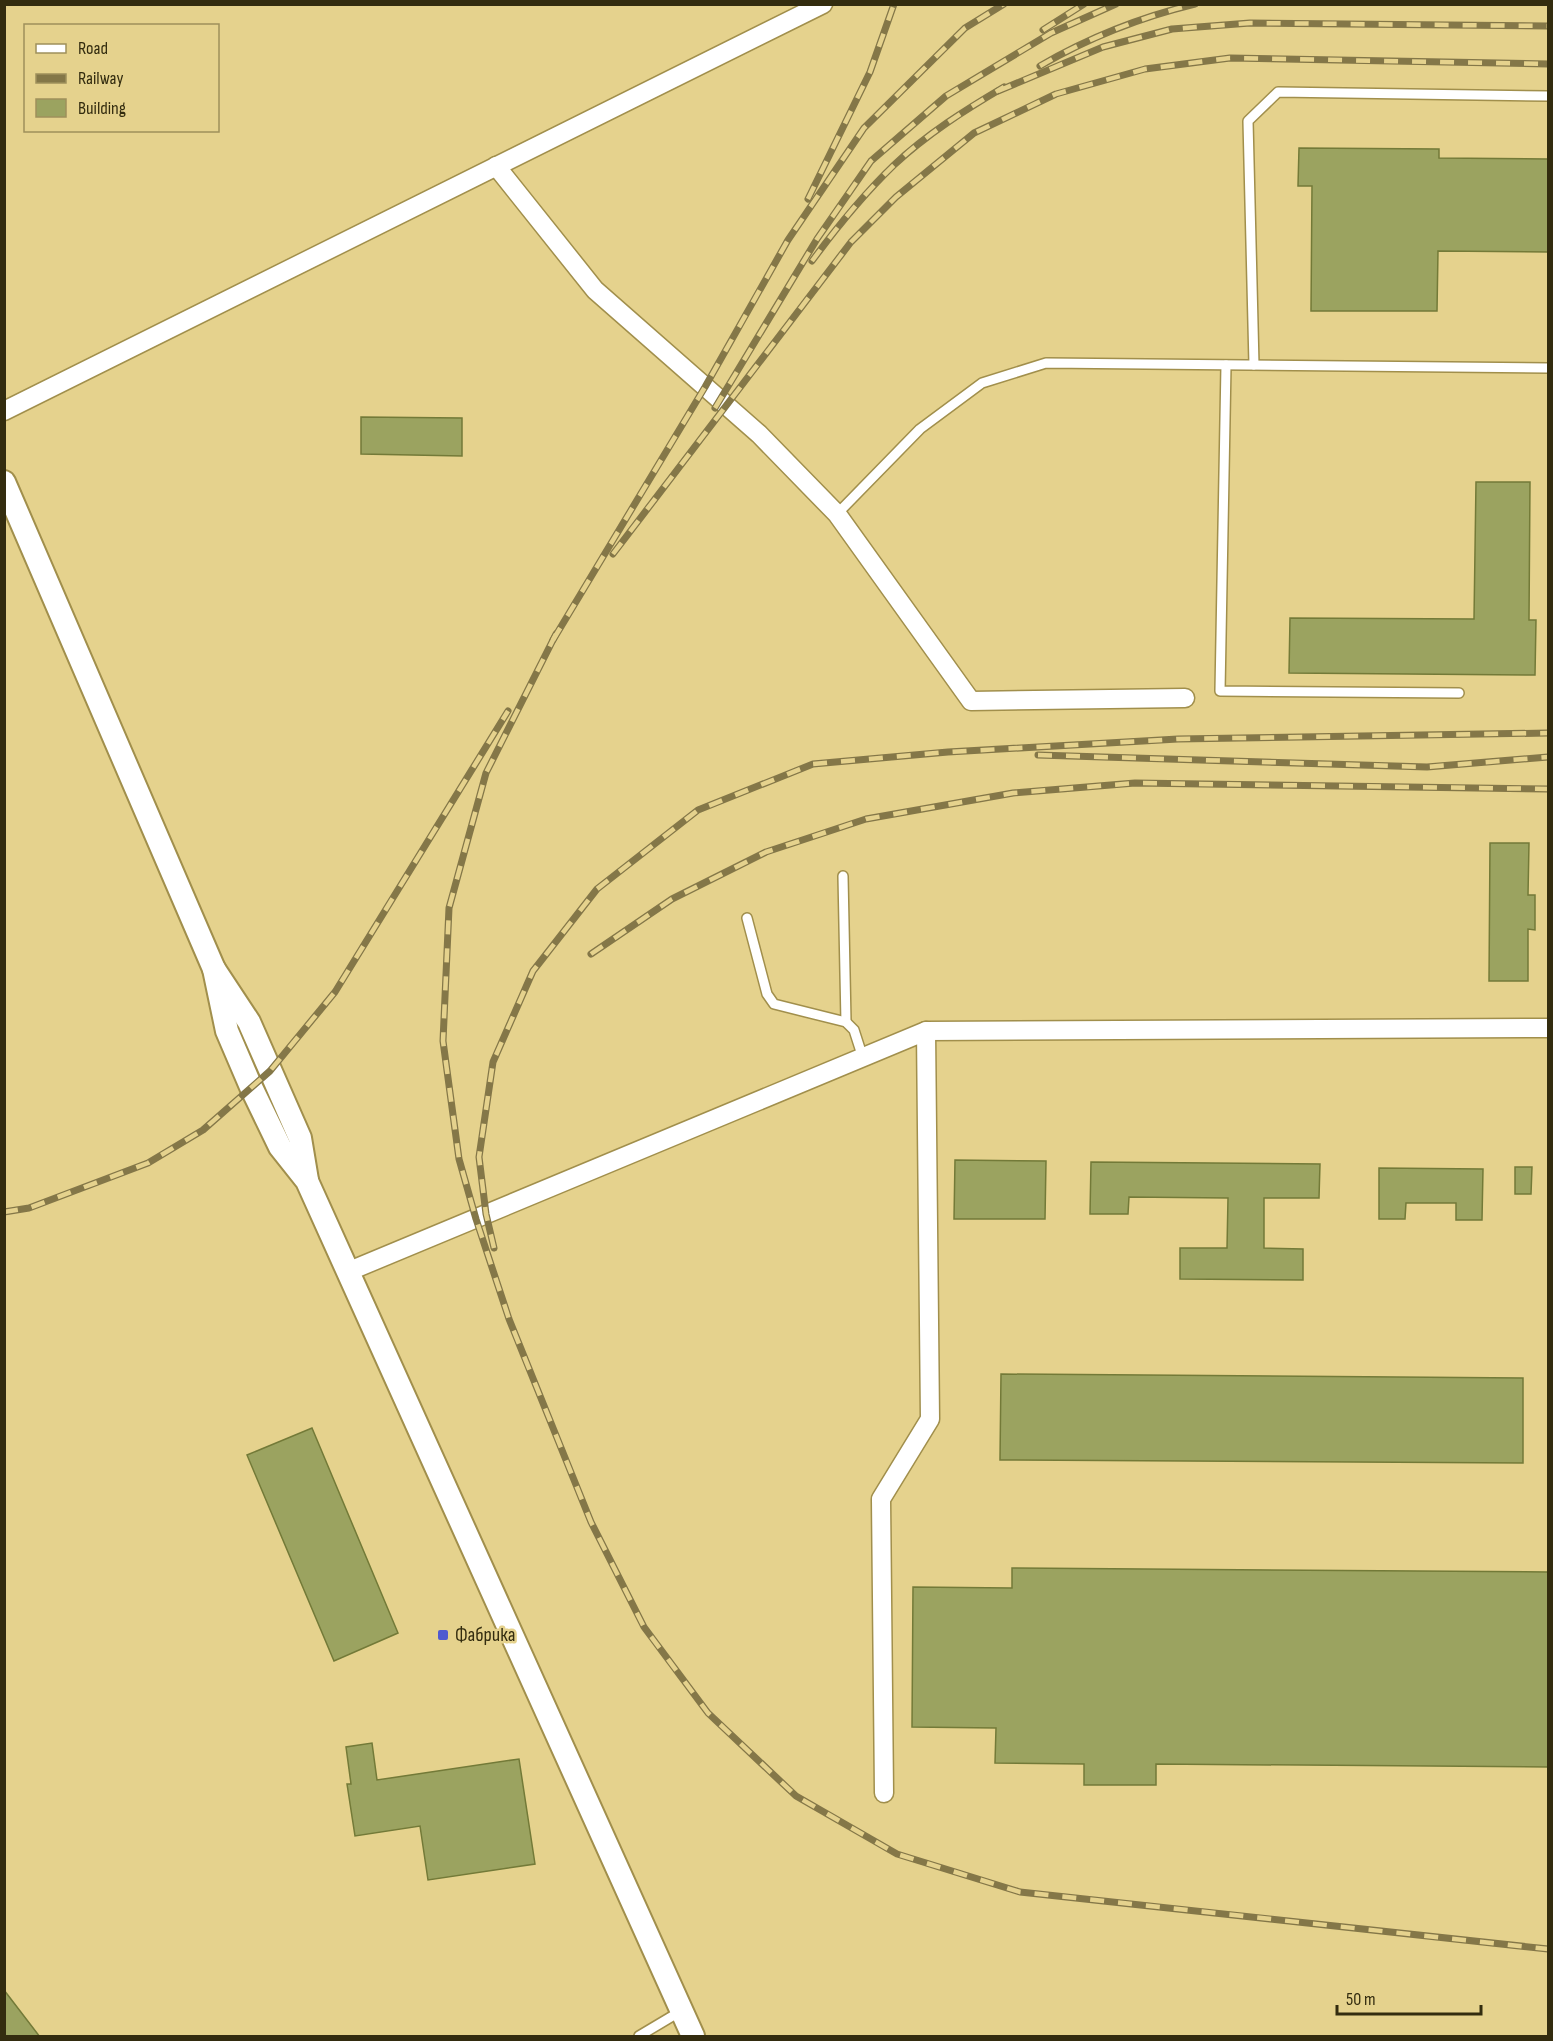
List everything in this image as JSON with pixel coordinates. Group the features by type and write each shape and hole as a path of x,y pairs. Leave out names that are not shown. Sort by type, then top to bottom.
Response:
{"street":[{"path":"4,411 823,4"},
{"path":"496,166 595,290 759,434 837,514 971,701 1185,698"},
{"path":"7,494 214,969 227,1031 251,1087 280,1147 307,1181 693,2037"},
{"path":"347,1272 926,1031 1548,1028"},
{"path":"884,1793 881,1499 930,1419 926,1031"}],"lane":[{"path":"1254,365 1248,121 1278,92 1548,96"},
{"path":"837,514 920,429 982,383 1046,363 1548,368"},
{"path":"1226,364 1220,691 1459,693"},
{"path":"843,876 846,1022"},
{"path":"747,918 767,994 774,1004 846,1022 854,1030 863,1058"},
{"path":"639,2037 681,2011"}],"building":[{"path":"1299,148 1439,149 1439,158 1548,159 1548,252 1438,251 1437,311 1311,311 1312,186 1298,186"},
{"path":"361,417 462,418 462,456 361,454"},
{"path":"1476,482 1530,482 1529,620 1536,620 1535,675 1289,673 1290,618 1474,619"},
{"path":"1490,843 1529,843 1528,895 1535,895 1535,930 1528,929 1528,981 1489,981"},
{"path":"955,1160 1046,1161 1045,1219 954,1219"},
{"path":"1091,1162 1320,1164 1319,1198 1264,1198 1264,1248 1303,1249 1303,1280 1180,1279 1180,1248 1227,1248 1228,1198 1129,1197 1128,1214 1090,1214"},
{"path":"1515,1167 1532,1167 1531,1194 1515,1194"},
{"path":"1379,1168 1483,1169 1482,1220 1456,1220 1456,1203 1406,1203 1405,1219 1379,1219"},
{"path":"1001,1374 1523,1378 1523,1463 1000,1460"},
{"path":"312,1428 398,1633 334,1661 247,1455"},
{"path":"1012,1568 1548,1572 1548,1767 1156,1764 1156,1785 1084,1785 1084,1764 995,1763 996,1728 912,1727 913,1587 1012,1588"},
{"path":"372,1743 377,1780 519,1759 535,1864 428,1880 420,1826 355,1836 347,1784 351,1784 346,1747"},
{"path":"4,1990 40,2037 4,2037"}],"railway":[{"path":"808,199 870,72 894,4"},
{"path":"553,640 705,387 788,240 864,128 965,28 1004,4"},
{"path":"1043,30 1084,4"},
{"path":"715,408 817,239 871,161 946,96 1051,33 1116,4"},
{"path":"1040,66 1115,29 1195,4"},
{"path":"998,91 1103,47 1172,29 1250,23 1548,26"},
{"path":"613,554 851,242 896,197 974,133 1056,94 1145,69 1230,58 1548,64"},
{"path":"812,261 851,211 894,165 947,123 1004,87"},
{"path":"556,634 486,773 449,908 443,1041 459,1159 509,1319 591,1522 644,1627 708,1713 796,1796 897,1854 1020,1892 1548,1949"},
{"path":"4,1212 29,1208 148,1163 203,1130 270,1071 335,992 508,711"},
{"path":"494,1248 486,1214 479,1157 493,1062 533,971 597,889 698,810 813,764 948,752 1178,739 1548,733"},
{"path":"1038,755 1427,767 1548,757"},
{"path":"591,954 672,899 766,852 866,819 1013,793 1135,783 1548,789"}],"place":[{"name":"Фабрика","path":"443,1635"}]}
